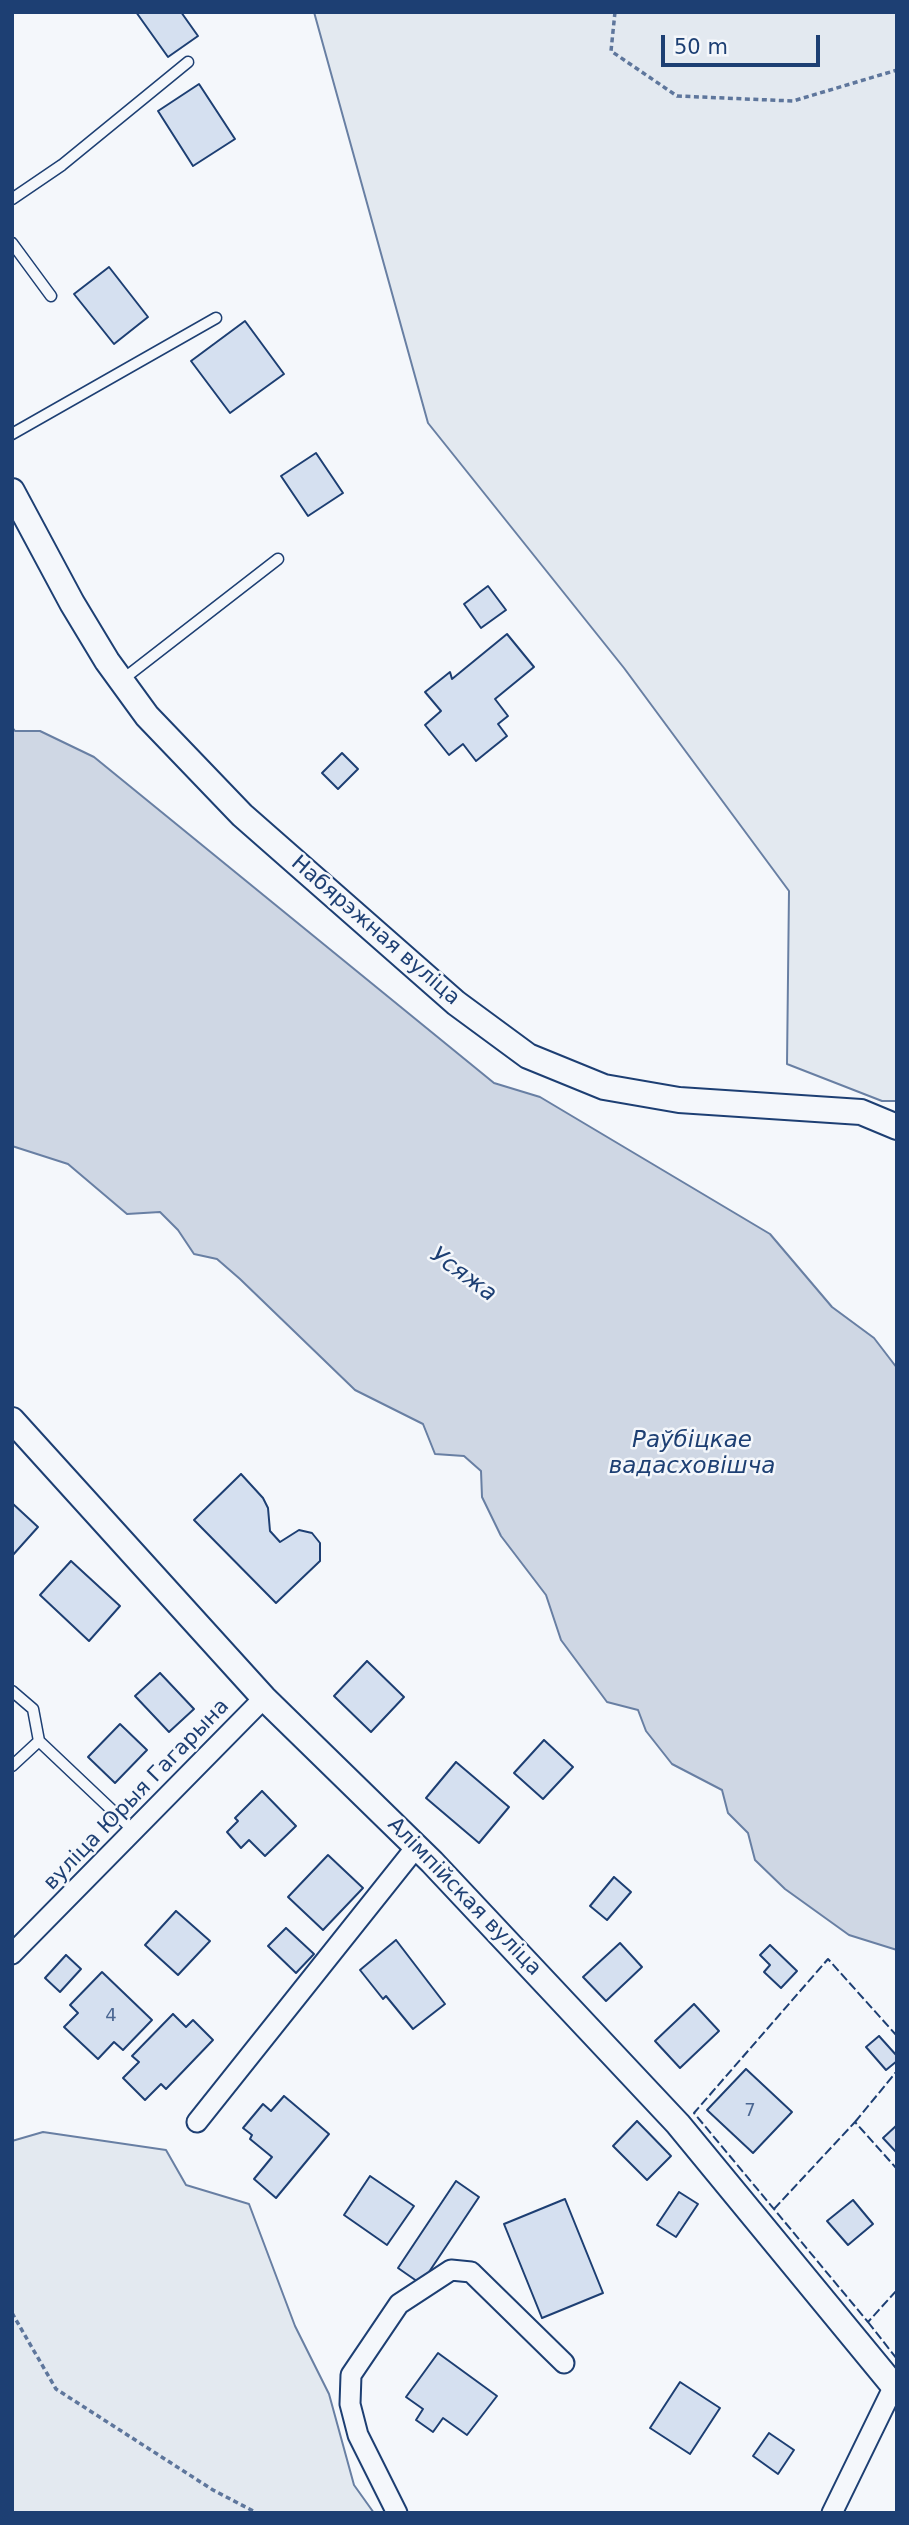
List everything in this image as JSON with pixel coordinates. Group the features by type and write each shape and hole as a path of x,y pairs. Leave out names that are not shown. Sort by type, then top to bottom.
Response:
{"street":[{"name":"Набярэжная вуліца","path":"12,491 72,603 121,681 147,716 242,815 456,1003 528,1056 604,1087 679,1100 861,1112 897,1127"},
{"name":"Алімпійская вуліца","path":"12,1420 264,1698 416,1846 678,2123 895,2388"},
{"name":"вуліца Юрыя Гагарына","path":"12,1954 264,1698"},
{"path":"197,2122 416,1846"},
{"path":"397,2513 358,2435 350,2404 351,2375 400,2304 451,2270 471,2272 564,2363"},
{"path":"832,2513 895,2388"}],"lane":[{"path":"12,199 62,166 188,62"},
{"path":"12,243 51,296"},
{"path":"12,434 216,318"},
{"path":"121,681 278,559"},
{"path":"12,1690 33,1709 39,1741 135,1831"},
{"path":"12,1766 39,1741"}],"path":[{"path":"614,12 611,51 677,96 793,102 897,70"},
{"path":"12,2312 55,2389 213,2490 257,2513"}],"shaded area":[{"path":"314,12 897,12 897,1101 882,1101 787,1064 789,891 624,668 428,423"},
{"path":"43,2132 166,2150 186,2185 249,2204 295,2326 329,2394 354,2485 374,2513 12,2513 12,2141"}],"water":[{"name":"Раўбіцкае вадасховішча","path":"12,727 15,731 40,731 94,757 494,1083 540,1097 770,1234 832,1307 874,1338 897,1368 897,1950 849,1935 785,1889 755,1860 748,1833 728,1813 722,1790 672,1764 646,1731 638,1710 607,1702 561,1640 546,1595 501,1536 482,1497 481,1471 464,1456 435,1454 423,1424 355,1390 217,1259 194,1254 178,1230 160,1212 127,1214 68,1164 12,1146"}],"building":[{"path":"136,12 181,12 198,36 168,57"},
{"path":"199,84 235,139 193,166 158,111"},
{"path":"109,267 148,317 114,344 74,294"},
{"path":"245,321 284,374 230,413 191,361"},
{"path":"316,453 343,493 308,516 281,476"},
{"path":"488,586 506,610 481,628 464,604"},
{"path":"507,634 534,667 495,699 508,716 498,724 507,736 476,761 463,744 449,755 425,725 441,711 425,692 450,672 452,679"},
{"path":"342,753 358,769 338,789 322,773"},
{"path":"241,1474 263,1498 268,1508 270,1531 280,1542 299,1530 312,1533 320,1543 320,1561 276,1603 194,1520"},
{"path":"12,1503 38,1527 12,1556"},
{"path":"71,1561 120,1606 89,1641 40,1595"},
{"path":"367,1661 404,1697 371,1732 334,1696"},
{"path":"160,1673 194,1709 169,1732 135,1696"},
{"path":"120,1724 147,1750 115,1783 88,1757"},
{"path":"544,1740 573,1767 543,1799 514,1773"},
{"path":"456,1762 509,1807 479,1843 426,1798"},
{"path":"262,1791 296,1826 265,1856 249,1840 241,1848 227,1832 238,1821 235,1818"},
{"path":"328,1855 363,1888 323,1930 288,1897"},
{"path":"614,1877 631,1892 607,1920 590,1906"},
{"path":"176,1911 210,1941 178,1975 145,1945"},
{"path":"286,1928 314,1954 296,1973 268,1946"},
{"path":"396,1940 445,2004 413,2029 386,1996 383,1999 360,1970"},
{"path":"620,1943 642,1967 606,2001 583,1977"},
{"path":"770,1945 797,1971 781,1988 764,1972 770,1965 760,1955"},
{"path":"66,1955 81,1969 60,1992 45,1978"},
{"path":"102,1972 152,2020 123,2050 114,2042 98,2059 64,2027 78,2013 70,2005"},
{"path":"694,2004 719,2031 680,2068 655,2041"},
{"path":"173,2014 186,2027 193,2020 213,2040 166,2089 161,2084 145,2100 123,2078 139,2062 132,2056"},
{"path":"879,2036 897,2056 897,2061 886,2070 866,2047"},
{"path":"746,2069 792,2112 753,2153 707,2110"},
{"path":"284,2096 329,2134 276,2198 254,2179 272,2157 250,2139 252,2135 243,2128 263,2104 271,2111"},
{"path":"637,2121 671,2156 647,2180 613,2146"},
{"path":"897,2125 897,2153 883,2138"},
{"path":"370,2176 414,2206 387,2245 344,2215"},
{"path":"456,2181 479,2197 421,2284 398,2268"},
{"path":"679,2192 698,2204 676,2237 657,2225"},
{"path":"565,2199 603,2293 542,2318 504,2224"},
{"path":"853,2200 873,2224 848,2245 827,2221"},
{"path":"438,2353 497,2396 467,2435 443,2418 433,2432 416,2420 423,2409 406,2397"},
{"path":"680,2382 720,2408 690,2454 650,2428"},
{"path":"769,2433 794,2450 778,2474 753,2456"}],"fence":[{"path":"897,2036 828,1959 694,2113 868,2322 897,2290"},
{"path":"855,2122 897,2071"},
{"path":"774,2209 855,2122 897,2169"},
{"path":"868,2322 897,2359"}],"water label":[{"name":"Усяжа","path":"463,1275"}]}
